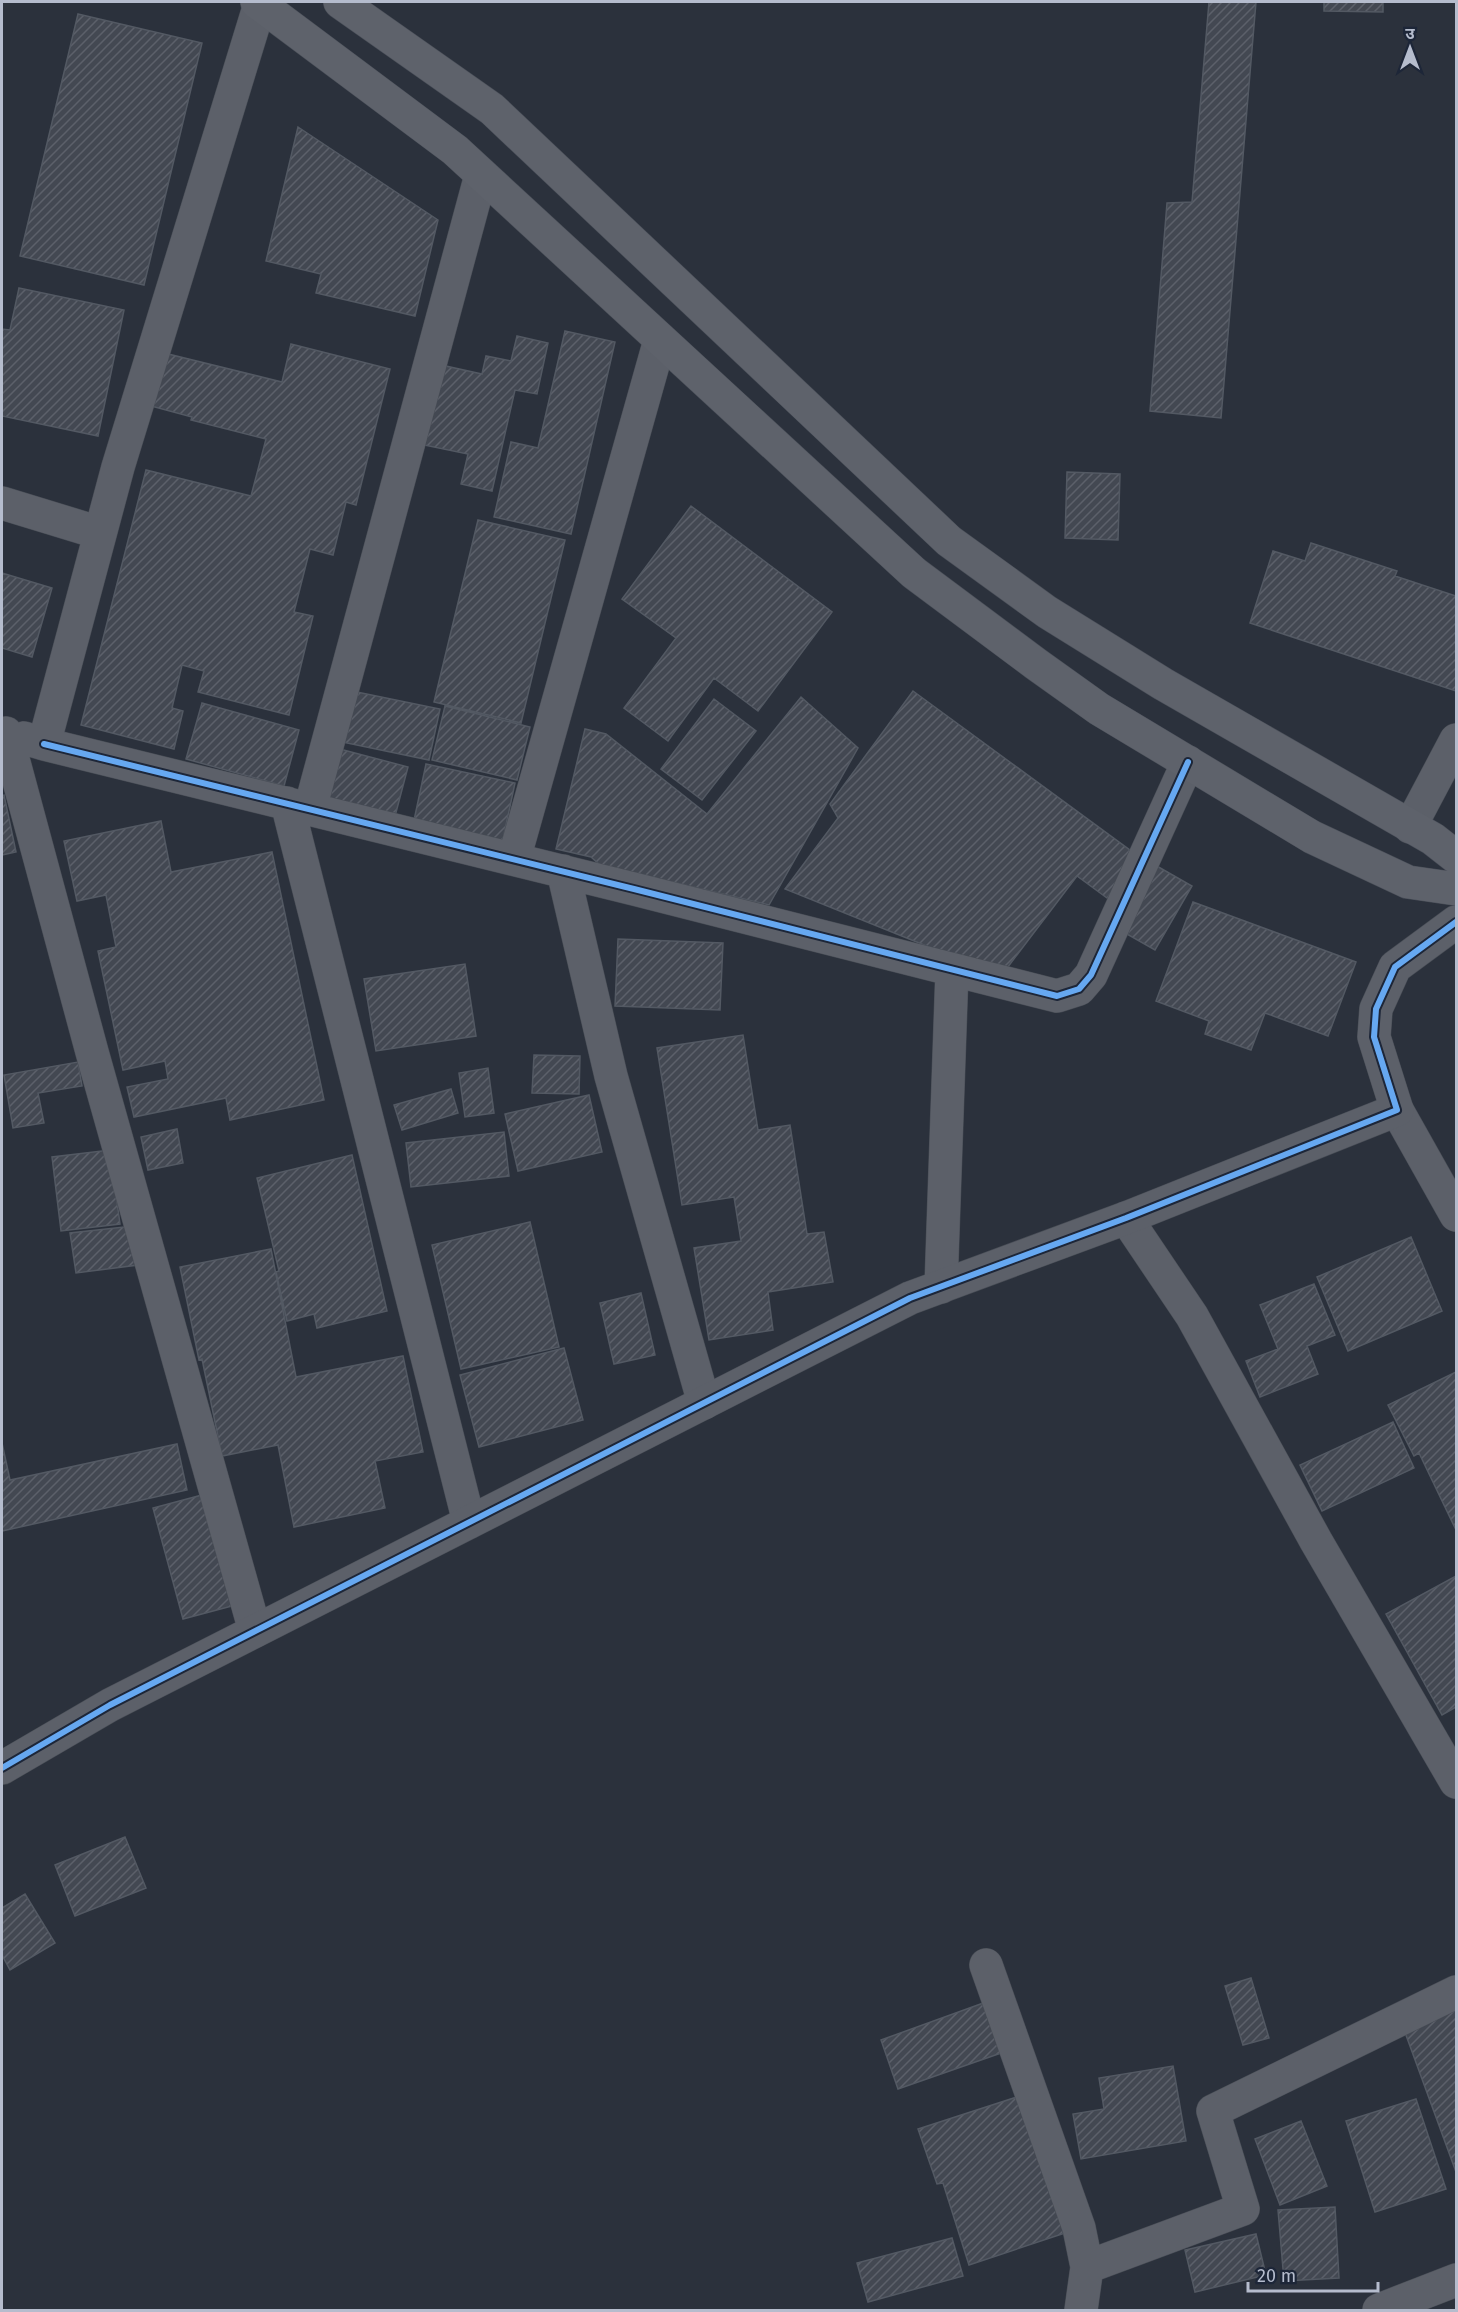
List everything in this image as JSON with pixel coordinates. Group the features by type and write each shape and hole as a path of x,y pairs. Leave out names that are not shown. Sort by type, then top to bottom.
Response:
{"main road":[{"path":"340,2 492,109 948,541 1047,612 1085,636 1163,684 1433,839 1456,857"},
{"path":"258,3 454,150 914,573 1099,709 1312,837 1408,882 1456,889"}],"street":[{"path":"44,744 118,467 258,3"},
{"path":"469,1522 298,806 481,175"},
{"path":"514,859 660,340"},
{"path":"2,503 100,533"},
{"path":"4,733 1057,996 1078,989 1091,975 1188,762"},
{"path":"4,733 255,1631"},
{"path":"1410,827 1456,740"},
{"path":"563,871 611,1076 704,1403"},
{"path":"1456,922 1395,967 1377,1009 1374,1037 1397,1110 1456,1215"},
{"path":"941,1287 952,970"},
{"path":"2,1768 110,1705 910,1298 1126,1218 1397,1110"},
{"path":"1126,1218 1192,1316 1316,1541 1456,1782"},
{"path":"986,1965 1078,2228 1087,2267 1081,2310"},
{"path":"1087,2267 1243,2209 1213,2111 1456,1992"},
{"path":"1379,2310 1456,2280"}],"building":[{"path":"1209,2 1256,2 1221,418 1150,411 1167,203 1192,202"},
{"path":"1324,2 1383,2 1383,12 1324,11"},
{"path":"78,14 202,43 144,285 20,256"},
{"path":"298,127 438,220 415,316 316,293 321,274 266,261"},
{"path":"19,288 124,310 98,436 2,416 2,329 10,330"},
{"path":"565,331 615,342 571,534 494,517 511,442 538,448"},
{"path":"517,336 548,343 537,394 515,390 492,491 461,484 468,454 424,445 441,365 482,374 486,356 511,361"},
{"path":"291,344 390,369 356,505 346,502 333,555 310,549 294,612 313,616 289,715 198,692 204,671 182,665 172,708 183,711 174,749 81,725 146,470 251,496 266,439 191,420 192,417 151,406 164,353 282,382"},
{"path":"1067,472 1120,474 1118,540 1065,538"},
{"path":"691,506 832,612 758,711 714,678 668,741 624,708 676,638 622,599"},
{"path":"478,520 565,540 521,723 434,702"},
{"path":"1311,543 1397,571 1395,576 1456,596 1456,691 1250,623 1273,551 1305,561"},
{"path":"2,573 52,588 32,657 2,648"},
{"path":"352,691 440,709 429,760 342,742"},
{"path":"913,691 1138,856 1107,898 1077,876 1001,976 785,889 838,818 830,804"},
{"path":"801,697 858,748 769,905 600,865 591,857 556,849 585,729 606,734 707,814"},
{"path":"714,699 756,731 702,800 661,769"},
{"path":"202,703 299,730 284,786 186,759"},
{"path":"445,706 530,727 517,780 432,760"},
{"path":"336,748 408,767 394,820 322,800"},
{"path":"426,764 515,783 502,844 413,825"},
{"path":"4,795 16,852 2,855 2,796"},
{"path":"161,821 171,872 272,852 324,1100 230,1120 226,1098 134,1117 127,1087 168,1079 165,1061 123,1070 98,951 116,947 106,895 77,901 64,841"},
{"path":"1155,865 1192,886 1155,950 1118,929"},
{"path":"1193,902 1356,962 1328,1036 1265,1013 1251,1050 1205,1034 1209,1021 1156,1001"},
{"path":"618,939 723,943 720,1010 615,1006"},
{"path":"465,964 476,1036 376,1051 364,979"},
{"path":"743,1035 758,1130 790,1125 807,1234 824,1232 833,1282 768,1292 773,1330 709,1340 694,1248 741,1241 734,1197 682,1205 657,1048"},
{"path":"534,1055 580,1056 579,1094 532,1093"},
{"path":"78,1062 82,1086 38,1093 44,1123 13,1128 4,1075"},
{"path":"488,1068 494,1113 465,1117 459,1073"},
{"path":"451,1089 458,1113 402,1130 394,1105"},
{"path":"589,1095 602,1152 518,1171 505,1114"},
{"path":"177,1129 183,1163 148,1170 141,1137"},
{"path":"504,1132 509,1176 411,1187 406,1143"},
{"path":"110,1150 120,1224 61,1231 52,1157"},
{"path":"352,1155 387,1311 317,1328 314,1314 287,1321 276,1272 279,1271 257,1178"},
{"path":"530,1222 559,1347 461,1369 432,1245"},
{"path":"133,1226 138,1265 76,1273 70,1233"},
{"path":"1411,1237 1442,1311 1348,1351 1317,1277"},
{"path":"271,1249 296,1377 403,1356 423,1452 375,1461 385,1508 294,1527 278,1445 222,1456 180,1267"},
{"path":"1314,1284 1335,1335 1307,1346 1318,1374 1260,1397 1246,1361 1278,1349 1260,1305"},
{"path":"641,1293 655,1355 614,1364 600,1303"},
{"path":"564,1348 583,1420 479,1447 460,1375"},
{"path":"1456,1372 1456,1530 1419,1453 1414,1456 1388,1405"},
{"path":"1393,1422 1414,1468 1322,1511 1300,1465"},
{"path":"2,1443 10,1480 177,1444 187,1490 2,1531"},
{"path":"202,1495 232,1606 183,1619 153,1508"},
{"path":"1456,1576 1456,1707 1442,1715 1386,1614"},
{"path":"125,1837 146,1888 75,1916 55,1865"},
{"path":"25,1894 55,1943 10,1970 2,1955 2,1908"},
{"path":"1251,1978 1269,2038 1243,2045 1225,1986"},
{"path":"986,2002 1004,2052 898,2089 881,2040"},
{"path":"1456,2007 1456,2172 1403,2027"},
{"path":"1173,2066 1186,2141 1081,2159 1073,2114 1104,2109 1099,2078"},
{"path":"1023,2095 1068,2232 969,2265 943,2183 937,2184 918,2129"},
{"path":"1416,2099 1446,2189 1375,2212 1346,2121"},
{"path":"1301,2121 1327,2186 1280,2205 1255,2139"},
{"path":"1335,2207 1339,2278 1284,2281 1278,2210"},
{"path":"1256,2234 1266,2275 1195,2292 1185,2250"},
{"path":"952,2238 963,2276 868,2302 857,2263"}],"cycle path":[{"path":"44,744 1057,996 1079,989 1091,975 1188,762"},
{"path":"2,1768 110,1705 910,1298 1126,1218 1397,1110 1374,1037 1376,1009 1395,967 1456,922"}]}
